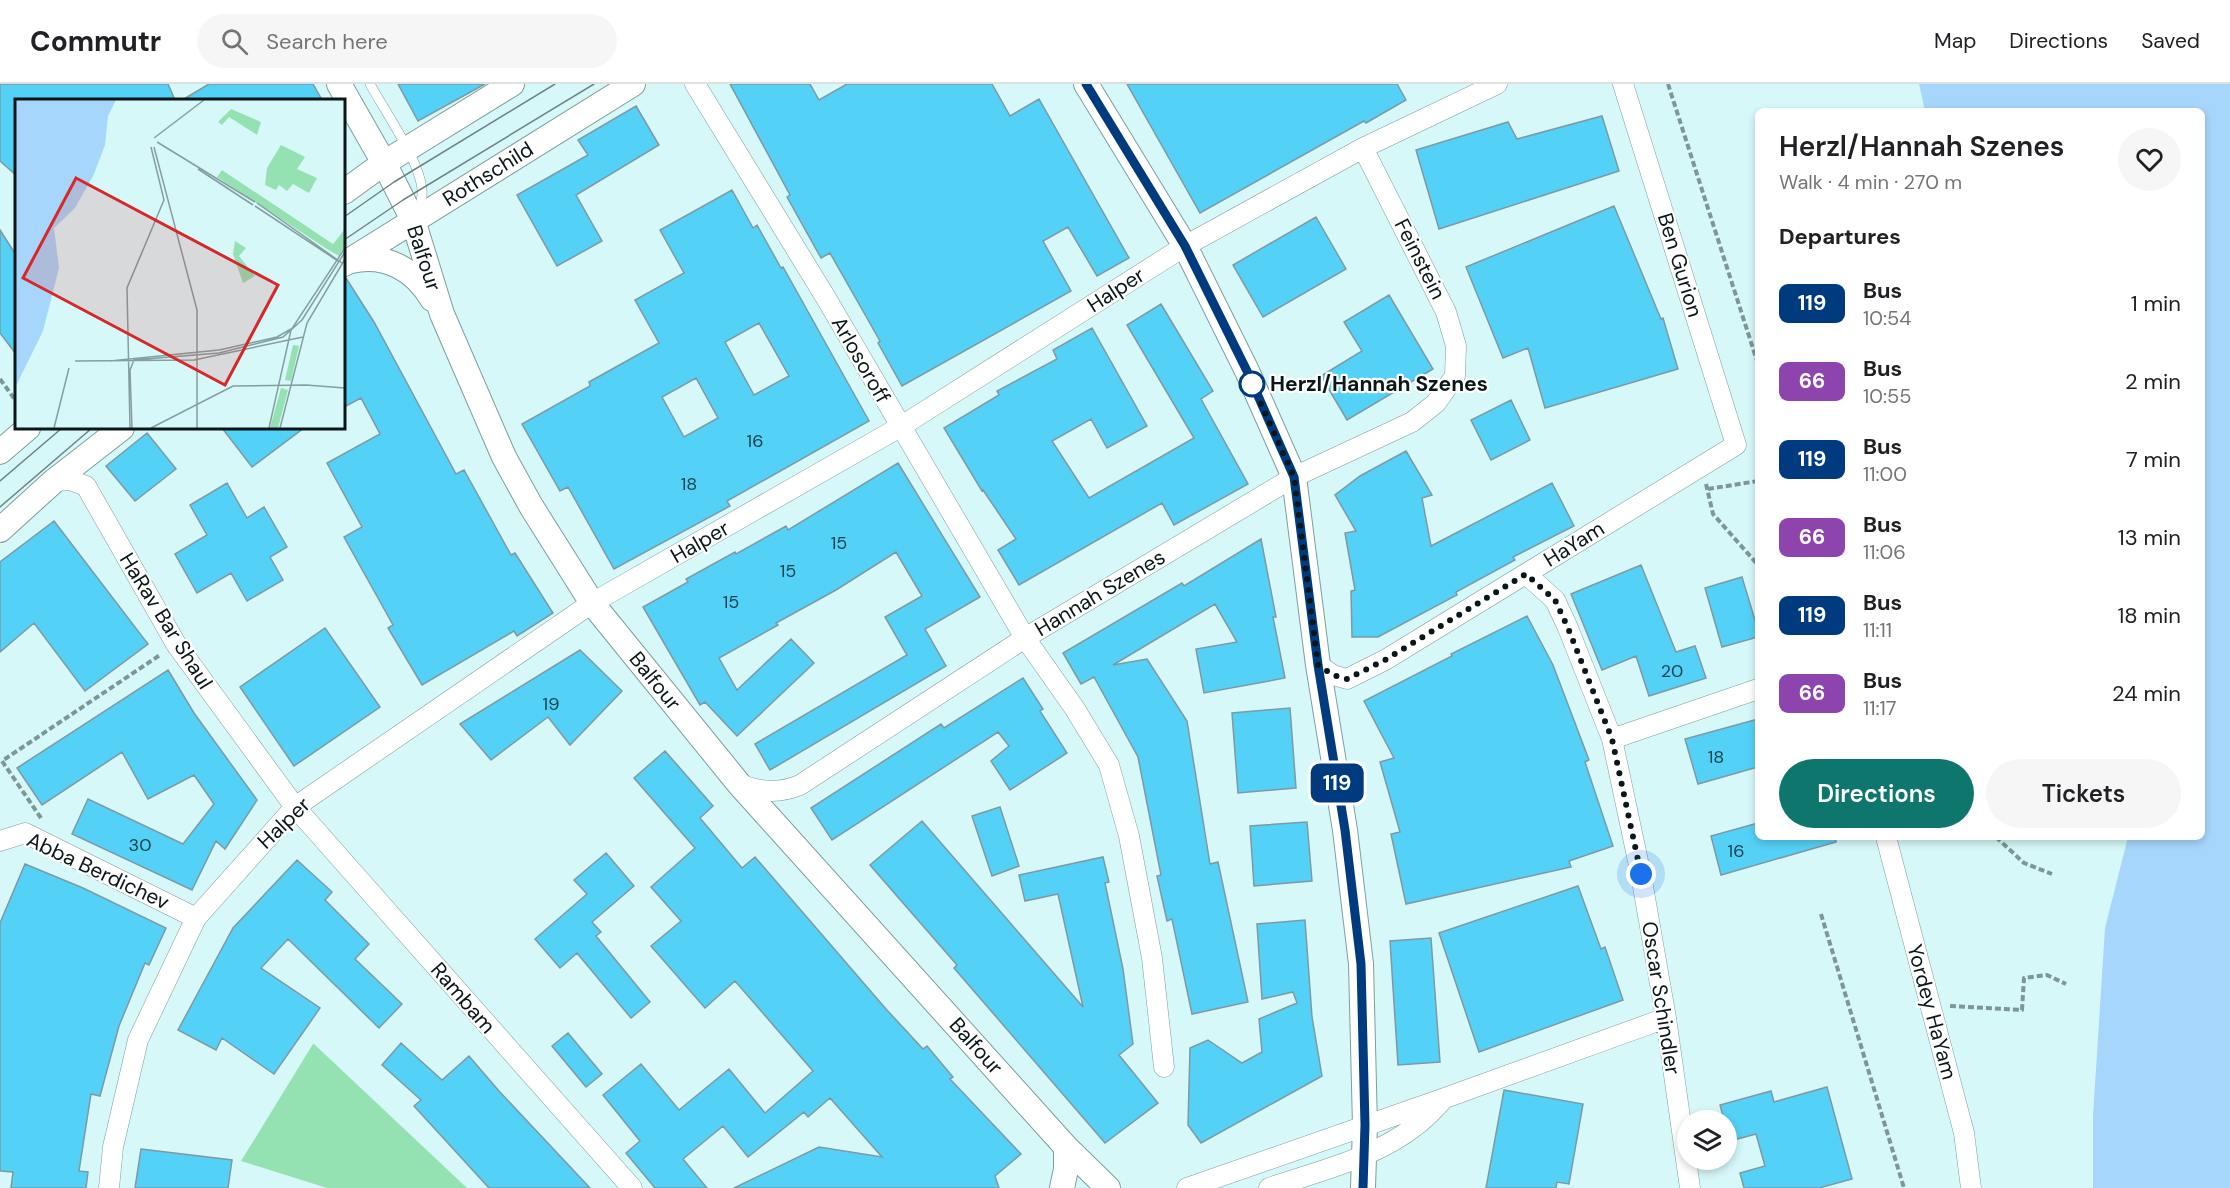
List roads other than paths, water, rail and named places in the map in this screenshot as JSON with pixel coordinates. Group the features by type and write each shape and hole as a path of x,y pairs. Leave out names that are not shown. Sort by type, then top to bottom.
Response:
{"street":[{"name":"Balfour","path":"339,84 413,220 441,314 504,457 531,506 592,603 739,784 1066,1147 1108,1188"},
{"path":"345,191 384,163 512,84"},
{"name":"Rothschild","path":"345,263 633,84"},
{"name":"Arlosoroff","path":"695,84 826,298 900,428 1025,638 1075,708 1109,765 1129,836 1152,958 1164,1067"},
{"path":"1086,84 1185,246 1247,371 1294,477 1318,665 1345,830 1361,964 1365,1125 1363,1188"},
{"name":"Halper","path":"109,1188 113,1147 138,1040 196,918 295,807 592,603 900,428 1185,246 1363,148 1497,84"},
{"name":"Ben Gurion","path":"1623,84 1736,445"},
{"name":"Feinstein","path":"1363,148 1446,312 1456,346 1455,376"},
{"path":"345,263 365,258 396,264 410,272 425,287 441,314"},
{"name":"Hannah Szenes","path":"739,784 757,791 770,792 785,791 800,785 1025,638 1294,477 1412,422 1436,403 1455,376"},
{"path":"0,452 27,429"},
{"path":"0,530 54,481 121,429"},
{"name":"HaYam","path":"1318,665 1333,675 1347,679 1385,660 1736,445"},
{"name":"HaRav Bar Shaul","path":"54,481 70,480 86,486 176,644 295,807"},
{"name":"Oscar Schindler","path":"1526,574 1555,600 1612,739 1641,874 1666,1018 1690,1188"},
{"path":"1612,739 1755,690"},
{"name":"Rambam","path":"295,807 632,1188"},
{"name":"Abba Berdichev","path":"0,841 25,833 196,918"},
{"name":"Yordey HaYam","path":"1887,840 1964,1133 1971,1188"},
{"path":"1187,1188 1666,1018"},
{"path":"1269,1188 1363,1155 1395,1139 1419,1124 1445,1098"},
{"path":"1062,1188 1066,1169 1066,1147"}],"lane":[{"path":"370,84 416,168 422,189 422,202 413,220"}],"water":[{"path":"1919,84 2230,84 2230,1188 2093,1188 2093,1116 2105,928 2127,840 2205,840 2205,108 1924,108"}],"tram line":[{"path":"345,216 394,182 555,84"},
{"path":"345,239 403,200 594,84"},
{"path":"0,481 61,429"},
{"path":"0,507 91,429"}],"place":[{"name":"Herzl/Hannah Szenes","path":"1252,384"}]}
